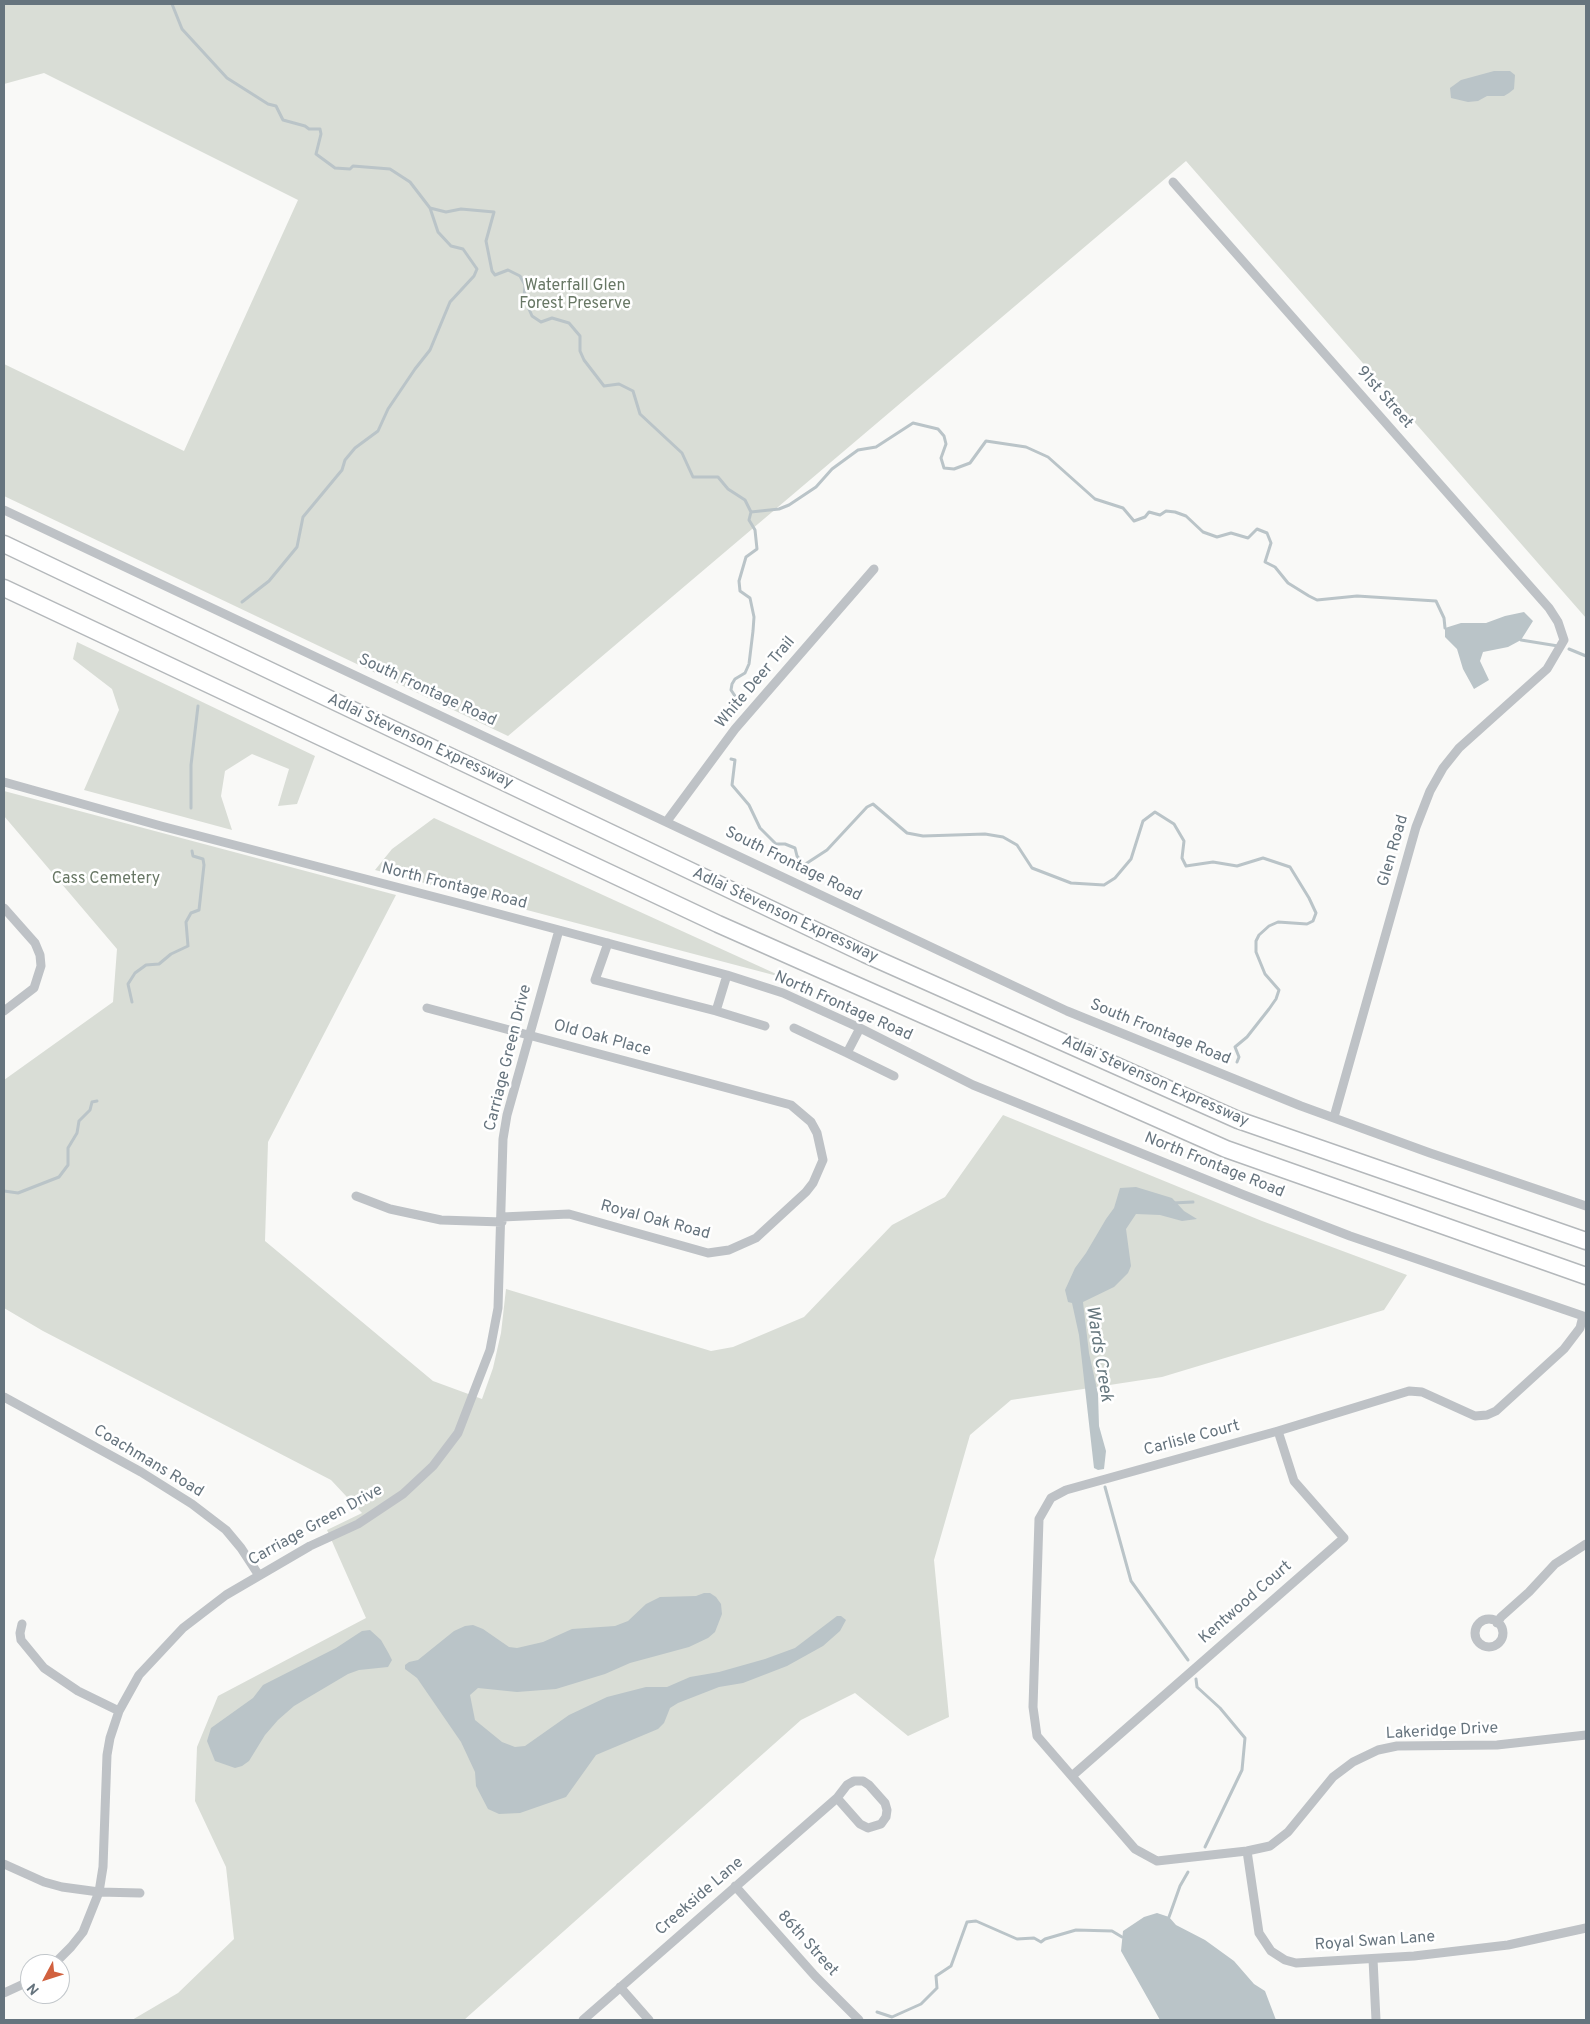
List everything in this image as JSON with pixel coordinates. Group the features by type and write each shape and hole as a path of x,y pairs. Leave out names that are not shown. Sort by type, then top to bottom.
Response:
{"highway":[{"name":"Adlai Stevenson Expressway","path":"4,544 865,954 1229,1116 1586,1241"},
{"name":"Adlai Stevenson Expressway","path":"4,588 718,924 1226,1149 1586,1276"}],"street":[{"name":"91st Street","path":"1173,182 1549,608 1558,622 1564,640"},
{"name":"South Frontage Road","path":"4,510 667,820 924,945 1067,1010 1231,1078 1334,1117 1430,1153 1586,1206"},
{"name":"White Deer Trail","path":"667,820 735,729 874,569"},
{"name":"Glen Road","path":"1334,1117 1416,827 1430,791 1443,768 1459,748 1547,669 1564,640"},
{"name":"North Frontage Road","path":"4,782 161,826 727,975 783,993 860,1028 973,1085 1244,1195 1350,1236 1584,1316"},
{"path":"4,908 34,944 40,955 41,966 34,988 4,1011"},
{"name":"Carriage Green Drive","path":"65,1954 83,1932 99,1892 103,1867 107,1756 118,1711 128,1691 150,1660 183,1628 226,1595 258,1574 310,1546 358,1524 384,1508 418,1480 458,1433 490,1350 498,1308 503,1139 507,1115 559,930"},
{"path":"608,943 595,980 716,1011 765,1026"},
{"path":"716,1011 727,975"},
{"name":"Old Oak Place","path":"427,1008 770,1098"},
{"path":"794,1028 894,1076"},
{"path":"847,1053 860,1028"},
{"name":"Royal Oak Road","path":"356,1196 390,1209 441,1220 502,1219 569,1214 708,1253 729,1250 746,1244 806,1192 813,1183 823,1160 817,1133 806,1116 791,1106 770,1098"},
{"name":"Carlisle Court","path":"1247,1851 1157,1861 1135,1848 1037,1736 1033,1720 1039,1519 1046,1504 1057,1494 1066,1490 1278,1431 1409,1391 1422,1392 1475,1416 1487,1415 1496,1411 1564,1349 1580,1328 1584,1316"},
{"name":"Coachmans Road","path":"4,1397 132,1467 192,1504 226,1530 241,1548 258,1574"},
{"name":"Kentwood Court","path":"1072,1776 1344,1538 1294,1480 1278,1431"},
{"path":"1497,1622 1555,1564 1586,1544"},
{"path":"22,1624 21,1640 44,1668 78,1691 118,1711"},
{"name":"Lakeridge Drive","path":"1247,1851 1265,1848 1280,1840 1333,1778 1353,1762 1378,1750 1405,1746 1497,1745 1586,1735"},
{"name":"Creekside Lane","path":"583,2020 837,1798 847,1785 854,1781 863,1781 869,1785 885,1803 888,1810 886,1817 881,1824 868,1828 860,1824 837,1798"},
{"name":"Royal Swan Lane","path":"1247,1851 1257,1924 1263,1940 1271,1951 1285,1960 1296,1962 1373,1959 1508,1945 1586,1928"},
{"path":"4,1864 44,1882 99,1892 140,1893"},
{"name":"86th Street","path":"735,1886 815,1976 859,2020"},
{"path":"1373,1959 1376,2020"},
{"path":"4,1993 20,1985"},
{"path":"620,1987 649,2020"}],"green space":[{"name":"Waterfall Glen Forest Preserve","path":"4,4 1586,4 1586,618 1186,161 508,736 4,496 4,364 184,451 298,200 44,73 4,84"},
{"path":"77,642 315,756 297,804 278,806 289,769 252,754 225,771 221,796 232,830 84,790 119,710 112,689 73,659"},
{"name":"Cass Cemetery","path":"4,791 396,895 268,1142 265,1241 433,1381 482,1399 493,1368 501,1333 506,1289 711,1351 733,1347 804,1317 892,1225 945,1197 1003,1115 1262,1221 1407,1275 1384,1310 1162,1377 1011,1400 970,1435 934,1560 949,1717 908,1736 855,1693 801,1720 464,2020 132,2020 178,1993 234,1939 226,1867 195,1801 197,1747 218,1696 366,1618 327,1530 362,1513 331,1480 43,1331 4,1308 4,1080 113,1002 117,949 4,816"},
{"path":"434,818 785,978 375,870 392,849"}],"shaded area":[{"path":"1494,71 1510,71 1515,75 1514,89 1504,96 1487,96 1478,101 1468,102 1451,98 1450,88 1461,80"},
{"path":"1524,612 1533,621 1521,640 1508,647 1483,652 1480,661 1489,680 1474,689 1463,669 1457,649 1445,637 1445,628 1461,623 1486,623"},
{"path":"1136,1187 1172,1198 1184,1211 1197,1219 1182,1221 1160,1215 1136,1214 1126,1229 1131,1266 1128,1273 1114,1287 1083,1302 1089,1353 1098,1394 1099,1426 1106,1451 1104,1469 1098,1470 1094,1468 1079,1335 1072,1303 1068,1302 1065,1290 1075,1268 1114,1208 1120,1188"},
{"path":"710,1593 716,1597 721,1604 722,1614 715,1632 708,1638 689,1647 630,1663 605,1674 556,1689 517,1692 478,1688 470,1695 475,1720 502,1742 515,1747 525,1746 569,1715 607,1697 646,1687 667,1687 690,1677 719,1672 765,1659 795,1648 837,1616 841,1616 846,1620 840,1631 823,1646 787,1666 743,1683 719,1687 678,1703 670,1708 664,1723 658,1729 596,1755 566,1797 520,1813 499,1814 488,1809 476,1786 475,1772 461,1742 417,1678 405,1669 405,1665 409,1662 418,1660 454,1631 465,1626 473,1625 483,1629 509,1647 517,1648 543,1642 572,1629 615,1626 628,1621 646,1604 660,1597 696,1596"},
{"path":"370,1630 381,1640 392,1660 388,1667 359,1670 348,1674 294,1706 265,1735 249,1761 242,1766 235,1768 215,1761 207,1741 211,1728 253,1698 263,1685 336,1648 362,1631"},
{"path":"1157,1913 1169,1917 1176,1925 1205,1940 1234,1961 1254,1984 1265,1991 1276,2020 1160,2020 1121,1951 1123,1931 1144,1917"}],"waterway":[{"path":"172,4 182,29 227,78 268,104 276,106 283,120 305,126 309,129 320,129 321,134 316,154 335,168 350,169 353,166 390,169 410,182 430,208 438,232 451,246 463,249 477,269 474,276 450,302 430,350 388,409 378,431 355,448 345,460 342,470 303,517 297,547 269,581 242,602"},
{"path":"430,208 446,212 461,209 494,212 486,241 492,271 495,275 508,270 520,276 525,285 524,297 532,316 541,322 552,318 569,323 580,336 580,351 584,360 604,386 619,384 633,391 640,414 682,453 693,477 718,477 728,489 745,500 751,512"},
{"path":"751,512 779,509 789,505 816,487 832,469 858,450 876,447 913,423 938,429 944,436 946,444 941,458 944,468 954,469 970,463 986,441 1026,447 1048,457 1095,499 1123,508 1134,521 1145,517 1149,512 1160,515 1166,511 1186,516 1203,532 1217,537 1231,533 1248,538 1257,529 1267,533 1271,543 1265,562 1275,567 1288,583 1309,596 1317,600 1357,596 1436,601 1444,618 1445,628"},
{"name":"Wards Creek","path":"734,712 737,708 737,699 731,690 732,684 735,679 745,673 749,664 753,631 754,617 750,598 740,591 739,581 746,557 757,549 755,530 749,520 751,512"},
{"path":"1521,640 1558,646"},
{"path":"1569,649 1586,656"},
{"path":"191,808 191,765 198,706"},
{"name":"Wards Creek","path":"731,759 735,760 732,785 749,805 760,828 776,844 785,844 795,848 797,856 804,865 827,850 867,807 873,804 907,833 923,836 985,834 1003,837 1017,845 1032,868 1071,883 1104,885 1115,878 1131,859 1143,821 1155,812 1174,824 1184,841 1182,858 1186,866 1213,862 1237,866 1263,858 1290,867 1316,913 1313,921 1307,924 1278,922 1269,926 1259,935 1256,941 1256,952 1265,974 1279,990 1276,999 1269,1009 1247,1037 1235,1047 1239,1057 1237,1062"},
{"path":"132,1002 128,984 135,973 146,965 159,964 171,954 188,946 186,922 191,913 199,910 204,865 203,859 193,856 192,851"},
{"path":"4,1191 18,1193 59,1177 68,1165 68,1148 77,1133 79,1121 90,1110 92,1102 97,1101"},
{"name":"Wards Creek","path":"1173,1203 1193,1202"},
{"name":"Wards Creek","path":"1105,1487 1131,1581 1188,1660"},
{"name":"Wards Creek","path":"1196,1679 1197,1687 1220,1708 1245,1738 1242,1770 1205,1847"},
{"name":"Wards Creek","path":"1169,1917 1180,1886 1188,1872"},
{"name":"Wards Creek","path":"877,2012 892,2017 921,2004 937,1988 936,1976 951,1966 967,1922 976,1921 1017,1939 1034,1938 1041,1942 1045,1939 1076,1930 1112,1931 1122,1937"}]}
